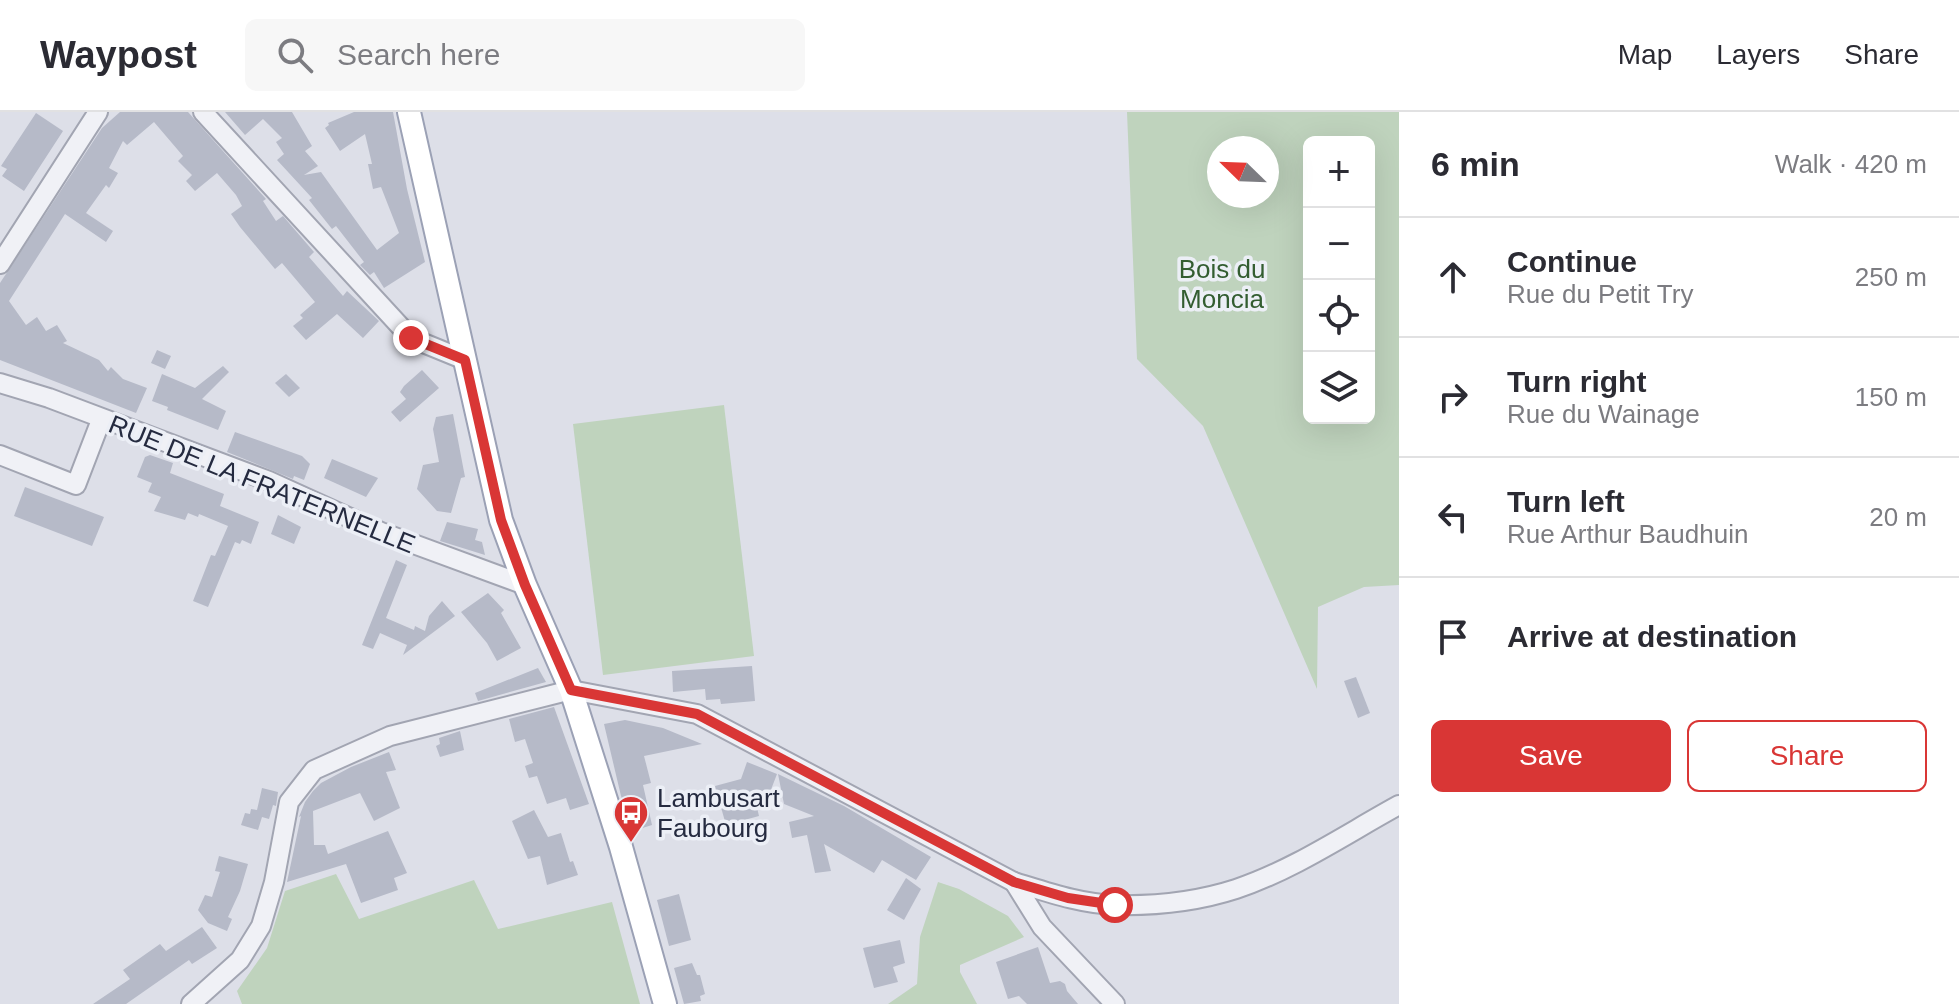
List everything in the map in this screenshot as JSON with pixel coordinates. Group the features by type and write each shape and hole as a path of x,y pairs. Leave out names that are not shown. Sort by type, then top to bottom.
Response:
{"main road":[{"path":"409,112 501,520 525,585 571,690 621,847 665,1004"}],"street":[{"path":"0,264 98,112"},
{"path":"203,112 411,338 465,360"},
{"name":"RUE DE LA FRATERNELLE","path":"0,383 49,398 269,481 381,532 525,585"},
{"path":"0,455 76,485 101,420"},
{"path":"191,1004 240,960 261,926 274,882 289,802 314,770 390,736 571,690 697,714 1014,882 1068,898 1115,905 1184,901 1236,889 1275,872 1399,805"},
{"path":"1014,882 1042,927 1115,1004"}],"green space":[{"name":"Bois du Moncia","path":"1127,112 1399,112 1399,585 1364,587 1318,607 1317,689 1203,426 1137,359"},
{"path":"724,405 754,656 603,675 573,424"},
{"path":"336,874 359,919 474,880 498,929 612,902 640,1004 242,1004 237,991 267,948 285,891"},
{"path":"938,882 959,889 1008,916 1024,937 960,965 960,972 977,1004 888,1004 917,984 920,937"}],"building":[{"path":"120,112 188,112 266,199 263,201 276,221 283,216 314,252 309,257 343,296 347,291 379,321 363,338 337,314 306,340 293,326 315,302 282,263 275,269 240,227 231,214 242,206 217,173 195,191 186,181 192,175 178,161 183,156 154,122 127,145 123,141 109,168 118,173 86,213 113,231 106,242 65,214 9,301 26,325 37,317 46,331 57,325 67,341 63,343 99,360 108,371 111,367 123,379 147,388 136,413 0,360 0,283 102,128"},
{"path":"225,112 292,112 312,146 305,151 318,166 304,175 321,172 377,250 399,233 381,187 373,189 368,164 372,164 365,134 340,151 325,128 328,123 354,112 393,112 425,262 384,288 374,272 370,275 360,265 364,262 336,226 332,229 309,200 312,198 277,160 284,154 276,142 282,138 263,119 245,135"},
{"path":"36,113 63,131 24,191 2,176 7,169 1,166"},
{"path":"157,350 171,356 165,369 151,363"},
{"path":"223,366 229,372 202,399 226,411 218,430 152,401 162,374 195,388"},
{"path":"422,370 439,388 400,422 391,412 406,399 400,392 404,386"},
{"path":"286,374 300,388 289,397 275,383"},
{"path":"453,414 465,477 461,478 451,513 437,511 417,489 423,465 439,462 433,429 436,417"},
{"path":"235,432 302,456 310,464 304,480 294,476 293,479 227,452"},
{"path":"150,455 173,463 170,473 224,494 220,506 259,522 251,544 242,540 240,544 235,542 208,607 193,601 211,555 215,556 228,526 199,514 198,517 188,513 185,520 154,511 161,497 148,492 152,483 137,477 145,457"},
{"path":"332,459 378,478 366,497 324,478"},
{"path":"25,487 104,517 92,546 14,516"},
{"path":"278,515 301,527 294,544 271,534"},
{"path":"447,522 478,529 475,540 482,542 485,555 440,541"},
{"path":"396,560 407,565 386,618 414,630 415,626 425,631 429,616 442,601 455,616 403,655 407,645 380,633 373,649 362,645"},
{"path":"488,593 504,610 501,613 521,648 497,661 487,643 461,612"},
{"path":"752,666 755,701 721,704 720,699 706,700 705,689 673,692 672,671"},
{"path":"538,668 546,682 478,701 475,693"},
{"path":"1356,677 1370,713 1358,718 1344,681"},
{"path":"554,707 589,804 570,810 566,798 547,804 537,776 529,778 525,766 533,763 525,739 515,742 509,719"},
{"path":"625,720 663,728 702,744 644,756 651,783 643,785 652,825 633,831 621,796 604,724"},
{"path":"460,731 464,750 440,757 436,746 440,744 439,738"},
{"path":"389,752 396,770 386,772 400,808 374,821 360,793 313,811 314,845 325,845 328,854 388,831 407,873 394,878 398,890 361,903 346,864 287,882 299,817 313,791 321,783 351,767"},
{"path":"747,762 777,774 767,800 754,795 759,816 726,825 715,786 741,779"},
{"path":"778,774 844,806 931,857 916,880 882,860 874,873 824,844 831,871 815,873 807,835 792,838 789,822 814,816 784,804"},
{"path":"262,788 278,792 276,806 273,805 269,819 262,817 258,830 241,825 245,813 250,814 251,809 257,810"},
{"path":"534,810 548,837 561,833 570,862 573,861 578,875 547,885 540,856 528,859 512,821"},
{"path":"219,856 248,864 228,917 232,919 227,931 208,923 198,910 205,895 212,897 220,872 215,871"},
{"path":"906,878 921,889 904,920 887,910"},
{"path":"679,894 691,940 669,946 657,900"},
{"path":"202,927 217,948 192,964 189,960 126,1004 93,1004 130,979 123,970 160,944 166,951"},
{"path":"900,940 905,963 893,967 898,982 874,988 863,948"},
{"path":"1038,947 1050,983 1060,981 1065,984 1078,1004 1027,1004 1019,996 1008,999 996,962"},
{"path":"692,963 697,975 700,975 705,994 700,996 701,1001 684,1004 674,968"}],"place":[{"name":"Lambusart Faubourg","path":"631,844"}],"route":[{"path":"411,338 465,360 501,520 525,585 571,690 697,714 1014,882 1068,898 1115,905"}]}
